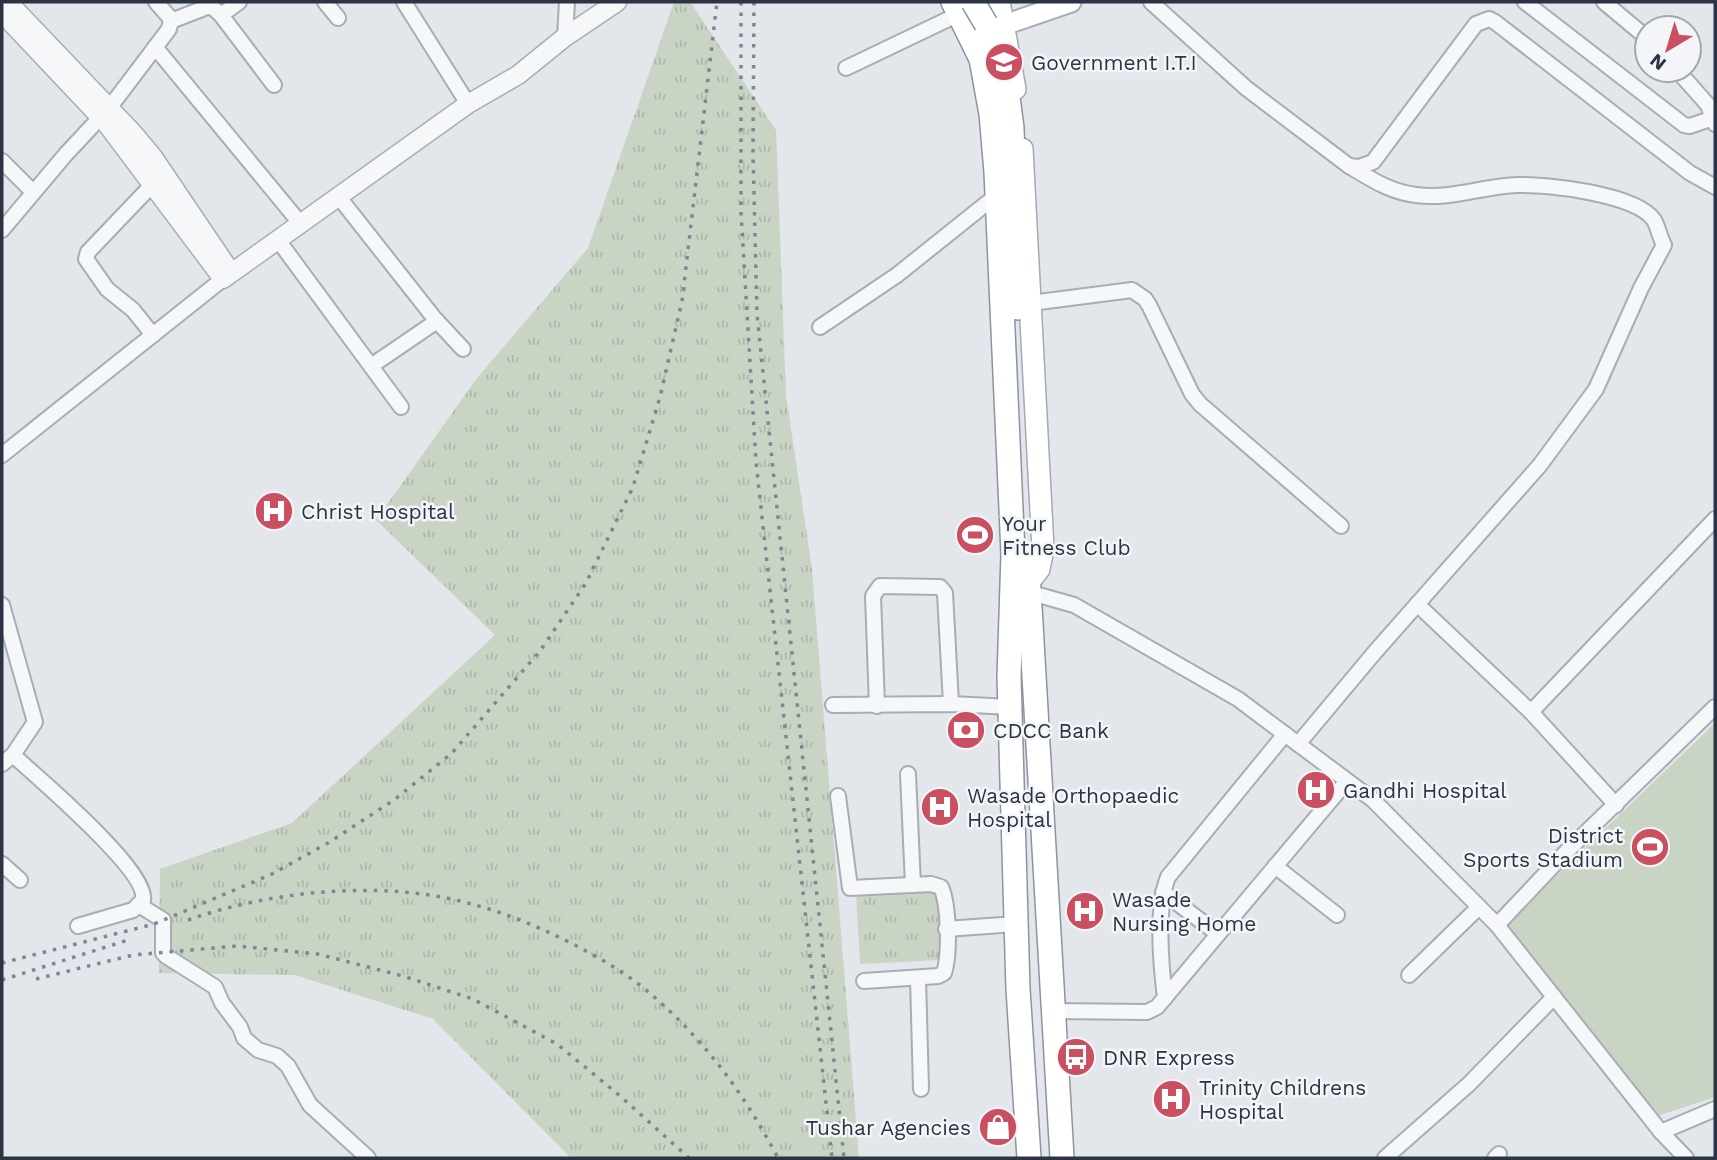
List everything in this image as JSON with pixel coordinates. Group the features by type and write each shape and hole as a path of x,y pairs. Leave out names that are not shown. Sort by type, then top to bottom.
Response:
{"highway":[{"path":"965,5 972,41 981,59 991,114 997,195 1013,554 1009,677 1016,924 1029,1158"},
{"path":"965,5 986,24 1006,82 1012,128 1019,394 1062,1158"}],"main road":[{"path":"999,2 1017,100 1024,166 1031,303 1043,549 1039,569 1028,579"},
{"path":"1004,25 1071,2"}],"street":[{"path":"2,230 106,113 169,29 171,19 156,2"},
{"path":"221,15 239,2"},
{"path":"325,2 338,18"},
{"path":"404,2 468,104"},
{"path":"565,37 567,2"},
{"path":"2,456 228,276 468,104 517,75 565,37 617,2"},
{"path":"1151,2 1246,89 1349,166 1381,186 1418,195 1466,193 1517,185 1583,190 1632,205 1653,219 1664,245 1641,288 1597,389 1540,465 1298,744"},
{"path":"1525,2 1684,125 1714,121 1708,105 1689,84"},
{"path":"1604,2 1633,26"},
{"path":"846,68 965,5"},
{"path":"171,22 212,7 274,85"},
{"path":"9,11 106,113 153,156 228,276"},
{"path":"1349,166 1359,167 1373,162 1476,24 1489,19 1690,173 1715,187"},
{"path":"155,47 300,223"},
{"path":"106,113 152,185 228,276"},
{"path":"2,161 33,192"},
{"path":"152,185 88,252 86,259 107,289 133,310 153,335"},
{"path":"820,327 897,275 997,195"},
{"path":"338,196 437,321 463,349"},
{"path":"278,240 401,407"},
{"path":"1031,303 1132,290 1138,293 1149,305 1192,394 1200,404 1341,526"},
{"path":"372,366 437,321"},
{"path":"1531,712 1715,519"},
{"path":"1028,579 1238,699 1373,800 1497,925 1661,1132 1686,1158"},
{"path":"877,706 873,596 880,586 940,587 945,593 951,704"},
{"path":"1417,604 1531,712 1616,805"},
{"path":"2,606 35,722 7,759 91,827 132,870 143,889 144,896 133,910 78,926"},
{"path":"833,705 951,704 1011,707"},
{"path":"1497,925 1566,852 1715,707"},
{"path":"1165,998 1162,974 1163,891 1173,870 1284,734"},
{"path":"908,774 913,885"},
{"path":"1053,1011 1147,1012 1157,1007 1347,781"},
{"path":"838,796 850,888 932,884 941,887 944,894 944,973 938,976 864,981"},
{"path":"2,864 20,880"},
{"path":"1275,866 1337,915"},
{"path":"1163,891 1218,934"},
{"path":"139,905 163,920 163,953 215,987 244,1038 258,1049 277,1056 288,1066 310,1105 368,1158"},
{"path":"1409,975 1479,907"},
{"path":"946,929 1016,924"},
{"path":"918,978 922,1089"},
{"path":"1385,1158 1469,1084 1553,997"},
{"path":"1661,1132 1715,1109"}],"green space":[{"path":"674,2 690,2 776,130 786,395 812,569 859,1158 571,1158 433,1019 295,975 159,973 160,869 292,823 495,635 376,520 477,378 588,248"},
{"name":"District Sports Stadium","path":"1715,723 1715,1097 1657,1116 1506,924"},
{"path":"937,888 941,960 860,964 856,892"}],"railway":[{"path":"2,963 154,924 270,875 328,843 394,800 452,753 540,651 586,583 633,487 660,397 682,301 717,2"},
{"path":"741,2 741,213 756,462 832,1158"},
{"path":"754,2 753,152 757,314 844,1158"},
{"path":"188,920 256,901 293,895 368,890 441,897 525,922 573,944 615,968 644,988 673,1014 708,1051 738,1091 778,1158"},
{"path":"2,980 128,940"},
{"path":"36,979 133,955 237,946 318,954 403,976 473,999 557,1044 689,1158"}],"place":[{"name":"Government I.T.I","path":"1004,62"},
{"name":"Christ Hospital","path":"274,511"},
{"name":"Your Fitness Club","path":"975,535"},
{"name":"CDCC Bank","path":"966,730"},
{"name":"Gandhi Hospital","path":"1316,790"},
{"name":"Wasade Orthopaedic Hospital","path":"940,807"},
{"name":"District Sports Stadium","path":"1650,847"},
{"name":"Wasade Nursing Home","path":"1085,911"},
{"name":"DNR Express","path":"1076,1057"},
{"name":"Trinity Childrens Hospital","path":"1172,1099"},
{"name":"Tushar Agencies","path":"998,1127"}]}
